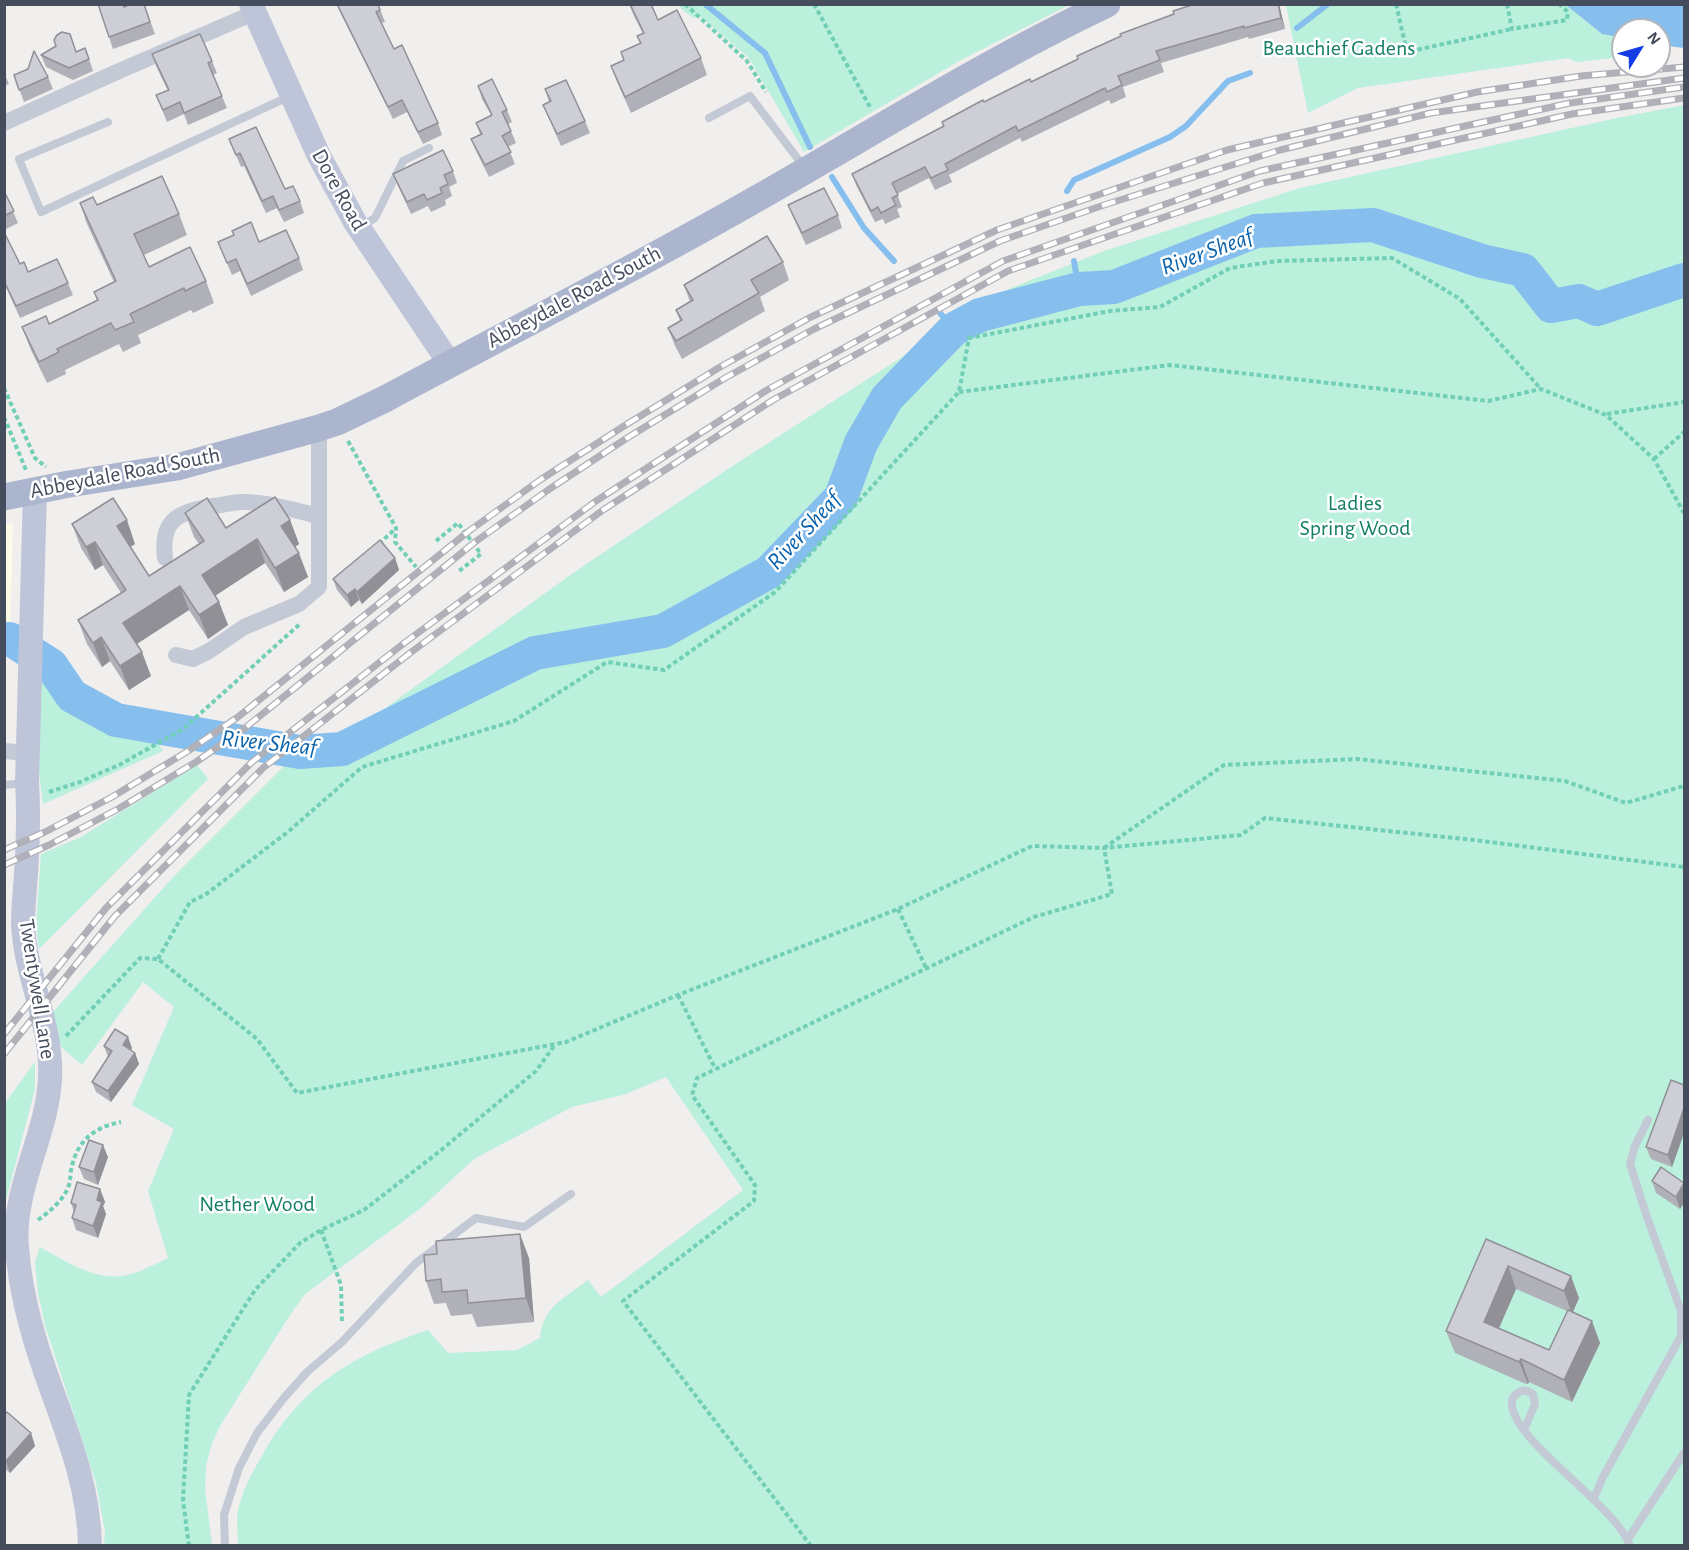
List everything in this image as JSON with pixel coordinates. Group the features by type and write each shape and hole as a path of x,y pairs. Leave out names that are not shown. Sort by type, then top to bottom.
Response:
{"main road":[{"name":"Abbeydale Road South","path":"4,497 69,483 177,467 328,425 386,399 743,207 879,127 1107,4"}],"street":[{"name":"Dore Road","path":"253,9 320,156 359,228 450,364"},
{"path":"4,123 253,9"},
{"path":"176,656 193,659 244,627 299,604 320,587 319,516 328,425"},
{"name":"Twentywell Lane","path":"35,490 30,679 16,752 20,788 28,824 23,923 48,1044 50,1075 47,1098 20,1200 17,1232 20,1278 27,1312 80,1470 86,1499 90,1545"},
{"path":"165,558 164,538 171,523 183,513 195,509 245,501 319,516"}],"lane":[{"path":"108,122 19,159 41,212 291,96"},
{"path":"709,118 750,96 806,170"},
{"path":"359,228 375,218 403,161 429,148"},
{"path":"1594,1498 1603,1477 1681,1336 1682,1311 1646,1215 1630,1164 1635,1146 1648,1119"},
{"path":"225,1545 226,1508 245,1454 257,1433 294,1385 318,1361 342,1342 416,1263 476,1218 524,1227 571,1194"},
{"path":"1524,1430 1564,1473 1594,1498 1629,1542 1684,1453"}],"path":[{"path":"814,4 879,127"},
{"path":"1396,4 1407,52 1512,28 1567,20 1568,12 1559,4"},
{"path":"1507,4 1512,28"},
{"path":"158,959 190,903 205,895 288,831 362,767 514,721 607,662 664,669 775,592 959,392 969,338 1110,311 1160,307 1230,268 1277,261 1392,258 1460,299 1540,389 1606,414 1654,459 1684,513"},
{"path":"959,392 1170,364 1488,401 1540,389"},
{"path":"4,388 35,458 69,483"},
{"path":"1606,414 1684,402"},
{"path":"4,417 35,490"},
{"path":"328,425 396,528 395,542 416,567"},
{"path":"1654,459 1684,432"},
{"path":"436,540 458,524 481,554 459,571"},
{"path":"371,551 396,528"},
{"path":"20,788 80,782 163,741 183,729 307,618"},
{"path":"1104,848 1224,765 1357,759 1565,781 1626,803 1684,786"},
{"path":"48,1044 60,1043 140,958 158,959 257,1040 297,1093 554,1046 898,909 1032,846 1104,848 1240,835 1265,818 1474,840 1684,867"},
{"path":"811,1545 623,1301 754,1201 755,1185 692,1095 697,1078 1034,917 1112,894 1104,848"},
{"path":"898,909 927,970"},
{"path":"678,995 715,1068"},
{"path":"189,1545 183,1500 189,1395 255,1290 300,1243 321,1230 364,1210 440,1151 536,1071 554,1046"},
{"path":"17,1232 34,1223 61,1199 70,1185 72,1166 80,1145 90,1134 104,1126 121,1122"},
{"path":"321,1230 341,1285 342,1342"}],"shaded area":[{"path":"13,523 10,639 5,639 5,524"}],"green space":[{"path":"677,5 1069,5 961,60 804,152 749,58 700,16 693,18"},
{"name":"Beauchief Gadens","path":"1286,5 1566,5 1602,34 1611,36 1611,58 1577,62 1568,58 1358,88 1308,113"},
{"path":"1684,105 1684,1545 238,1545 238,1509 243,1493 263,1454 295,1409 332,1375 376,1350 428,1330 448,1353 517,1350 540,1338 545,1318 550,1311 588,1280 601,1297 743,1190 666,1077 626,1094 572,1107 474,1159 421,1208 305,1294 220,1426 211,1446 206,1467 205,1489 212,1545 104,1545 105,1532 96,1483 45,1325 38,1293 35,1262 40,1247 82,1269 105,1276 116,1276 128,1275 168,1258 148,1191 174,1129 132,1105 174,1007 143,982 82,1065 61,1047 52,1013 174,876 287,763 359,727 573,573 734,465 916,348 947,320 1011,288 1104,251 1300,188"},
{"path":"51,665 72,696 116,720 147,726 163,751 43,804 38,763 37,667"},
{"path":"197,765 208,779 39,949 36,925 41,854 81,837"},
{"path":"35,1062 35,1089 5,1204 5,1103"}],"water":[{"path":"1566,5 1684,5 1684,48 1671,46 1671,18 1611,18 1611,36 1602,34"}],"building":[{"path":"98,4 123,4 124,7 130,4 144,4 150,22 109,37"},
{"path":"337,4 378,4 380,10 376,12 394,49 402,45 438,123 418,132 402,100 388,107"},
{"path":"630,4 651,4 658,20 677,10 701,58 625,97 611,66 624,60 621,52 641,43 637,36 644,33"},
{"path":"1195,4 1278,4 1281,18 1156,51 1160,60 1118,76 1122,85 1107,92 1105,88 1018,131 1016,126 945,164 948,170 931,178 925,167 892,183 898,195 892,198 896,205 881,213 878,207 871,211 852,174 944,126 942,122 983,100 984,102 1030,79 1031,82 1078,59 1077,56 1121,36 1120,34"},
{"path":"62,32 70,34 76,52 85,48 89,59 69,68 41,55 56,46 54,40"},
{"path":"200,34 212,61 208,63 222,96 184,113 180,102 163,110 156,95 169,90 152,54"},
{"path":"34,51 48,77 19,90 14,75 28,69"},
{"path":"492,79 507,110 502,112 511,131 502,136 511,152 485,165 471,139 482,134 476,123 492,115 478,86"},
{"path":"566,80 585,121 557,134 543,105 551,101 545,89"},
{"path":"256,127 285,189 293,186 300,201 279,210 273,196 262,201 240,153 236,155 229,139"},
{"path":"443,150 453,171 444,175 448,184 440,188 442,193 427,200 424,194 407,202 393,174"},
{"path":"162,176 179,214 134,234 149,267 190,247 206,281 185,291 184,288 130,314 134,322 115,330 111,323 57,349 59,352 39,362 22,327 46,316 49,324 98,300 94,292 116,281 80,203 93,197 97,205"},
{"path":"824,188 838,215 802,233 788,205"},
{"path":"4,191 14,211 4,216"},
{"path":"251,222 259,242 286,230 299,258 247,284 236,259 227,263 218,242 234,235 232,231"},
{"path":"4,232 20,264 24,262 28,272 57,259 68,283 16,306 4,281"},
{"path":"767,236 783,262 751,280 759,293 676,341 668,328 682,320 676,310 693,300 684,285"},
{"path":"275,497 290,520 281,526 299,553 275,568 257,539 202,575 219,602 199,615 180,586 123,623 142,652 120,666 101,637 93,643 78,620 126,590 95,542 86,547 72,524 113,498 127,520 117,526 149,576 204,541 185,513 207,498 226,528"},
{"path":"380,540 395,558 357,592 355,589 347,595 333,579"},
{"path":"115,1029 128,1037 123,1045 135,1053 108,1091 92,1082 112,1051 104,1046"},
{"path":"1671,1080 1684,1085 1684,1108 1668,1155 1646,1147"},
{"path":"89,1140 103,1145 94,1172 79,1167"},
{"path":"1661,1167 1684,1183 1676,1197 1652,1181"},
{"path":"77,1182 100,1189 97,1200 102,1202 93,1226 72,1218 76,1205 71,1203"},
{"path":"520,1234 526,1298 468,1303 467,1290 442,1292 441,1279 426,1281 424,1255 437,1254 436,1241"},
{"path":"1486,1239 1571,1276 1564,1291 1508,1266 1484,1322 1549,1350 1568,1310 1592,1321 1564,1380 1521,1359 1519,1362 1446,1331"},
{"path":"7,1412 31,1433 6,1461 4,1460 4,1415"}],"waterway":[{"path":"705,4 765,53 810,147"},
{"path":"1297,28 1328,4"},
{"path":"1067,191 1074,180 1170,137 1186,126 1228,81 1250,73"},
{"path":"832,177 864,228 894,261"},
{"name":"River Sheaf","path":"4,639 10,639 51,665 72,696 116,720 300,752 342,749 535,653 663,631 769,572 841,497 861,443 887,398 954,329 980,315 1079,289 1114,287 1256,231 1373,225 1482,261 1523,270 1551,306 1579,301 1597,309 1684,280"},
{"path":"1074,261 1079,289"},
{"path":"940,313 954,329"}],"railway":[{"path":"4,850 45,832 112,797 188,751 238,717 469,531 540,480 624,426 720,367 809,318 997,230 1227,150 1477,92 1581,76 1684,67"},
{"path":"4,865 49,845 118,809 196,762 245,728 475,542 627,438 725,378 814,329 1000,241 1104,205 1280,150 1431,113 1684,78"},
{"path":"4,1034 106,908 252,762 403,644 596,501 767,390 1003,261 1260,171 1570,103 1684,87"},
{"path":"4,1054 115,916 263,768 410,653 603,510 773,400 1008,271 1263,183 1572,114 1684,98"}],"park label":[{"name":"Ladies Spring Wood","path":"1355,516"},
{"name":"Nether Wood","path":"257,1204"}]}
